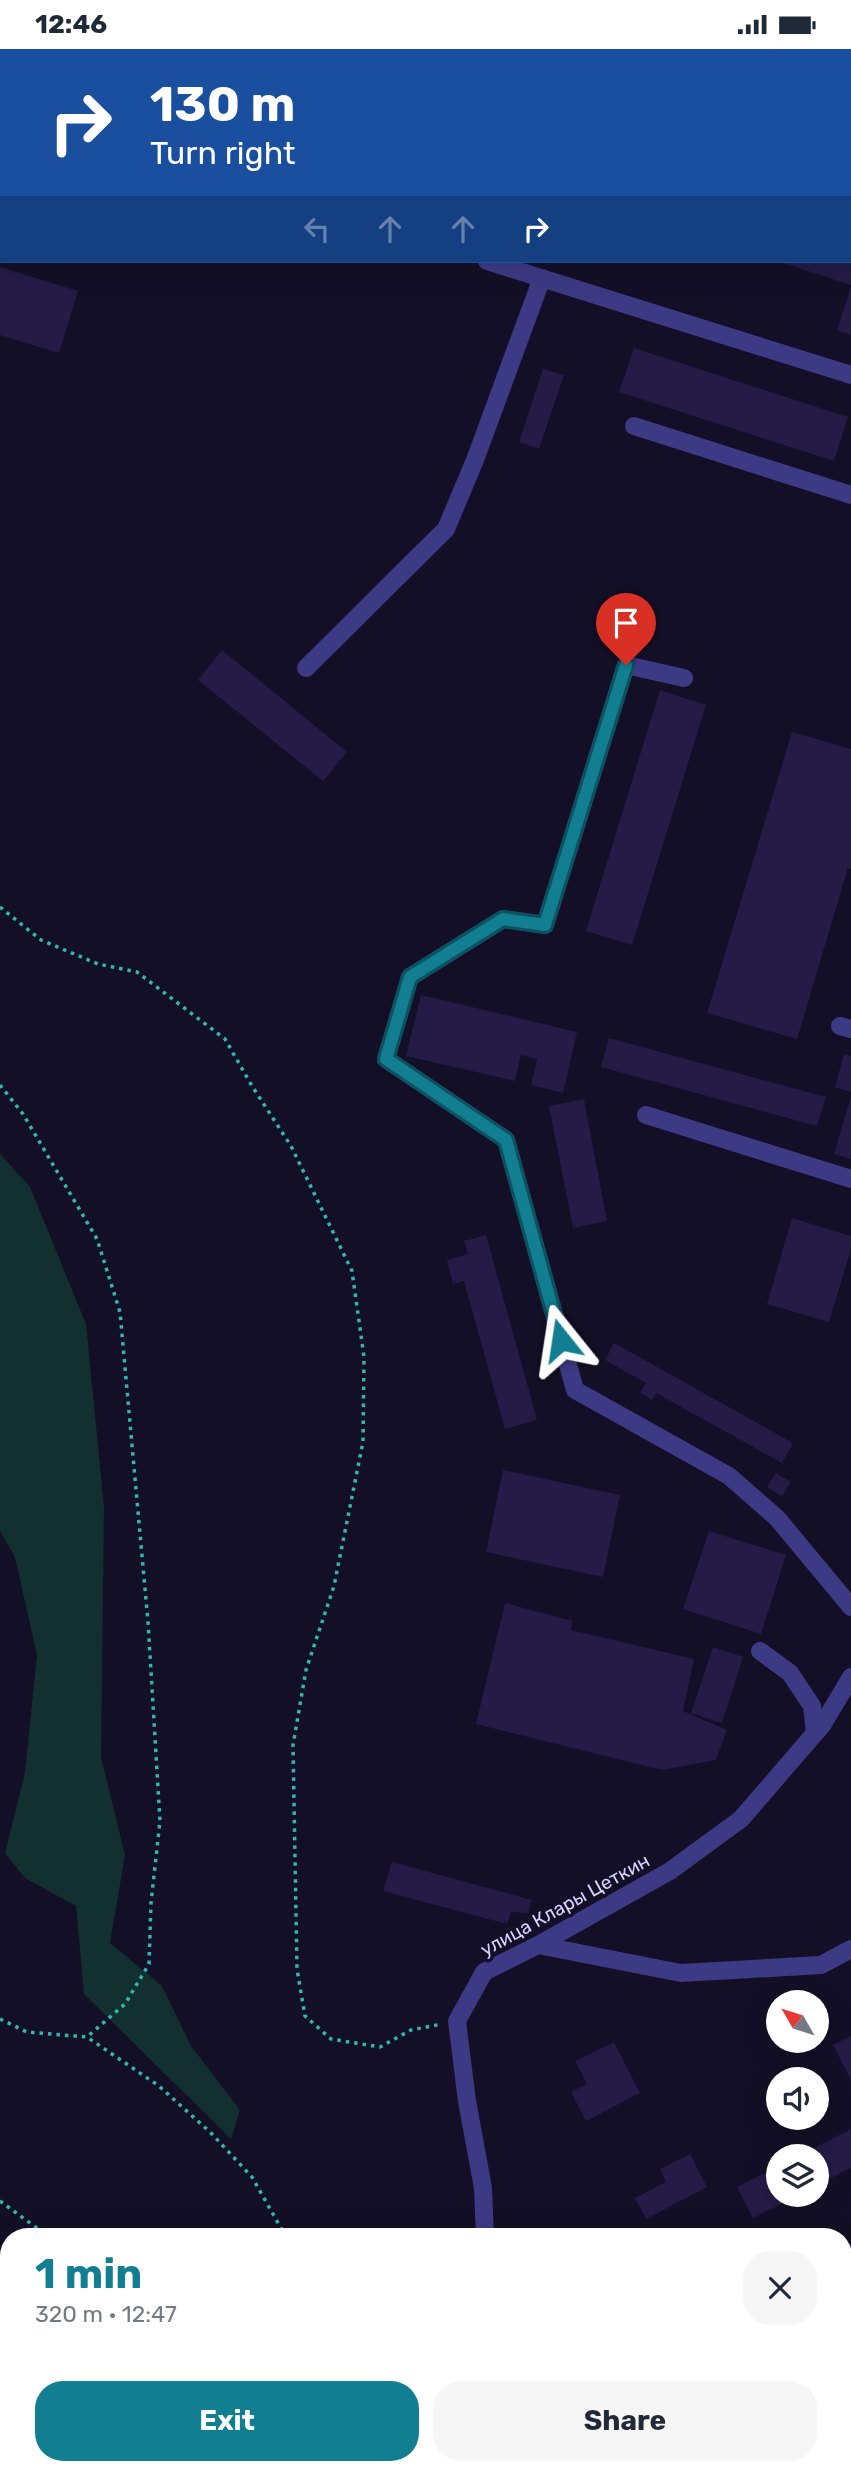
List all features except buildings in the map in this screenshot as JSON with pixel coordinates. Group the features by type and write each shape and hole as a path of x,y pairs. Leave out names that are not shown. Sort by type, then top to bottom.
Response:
{"street":[{"path":"493,263 851,375"},
{"path":"306,668 446,529 475,460 542,278"},
{"path":"634,426 851,495"},
{"path":"684,678 626,665 545,925 503,919 410,977 386,1059 506,1140 575,1390 729,1476 777,1518 851,1607"},
{"path":"646,1115 851,1179"},
{"path":"760,1651 790,1673 812,1706 815,1733"},
{"name":"улица Клары Цеткин","path":"457,2021 484,1972 670,1871 741,1819 823,1724 851,1677"},
{"path":"538,1945 681,1973 821,1965 851,1949"},
{"path":"457,2021 467,2101 483,2188 485,2228"}],"path":[{"path":"0,907 41,940 99,964 136,972 225,1038 291,1146 352,1271 365,1357 363,1442 334,1586 306,1670 293,1745 297,1969 305,2016 331,2039 380,2047 411,2030 457,2021"},
{"path":"0,1085 23,1114 97,1239 120,1312 148,1622 160,1821 150,1903 149,1964 125,2004 87,2037"},
{"path":"0,2019 27,2032 87,2037 159,2086 211,2133 252,2177 281,2228"},
{"path":"0,2201 37,2228"}],"green space":[{"path":"0,1154 30,1187 86,1324 104,1507 101,1757 125,1855 110,1943 162,1986 191,2046 240,2110 231,2139 84,1994 76,1906 25,1878 5,1853 25,1772 37,1655 15,1557 0,1531"}],"route":[{"path":"561,1340 506,1140 386,1059 410,977 503,919 545,925 626,665"}]}
